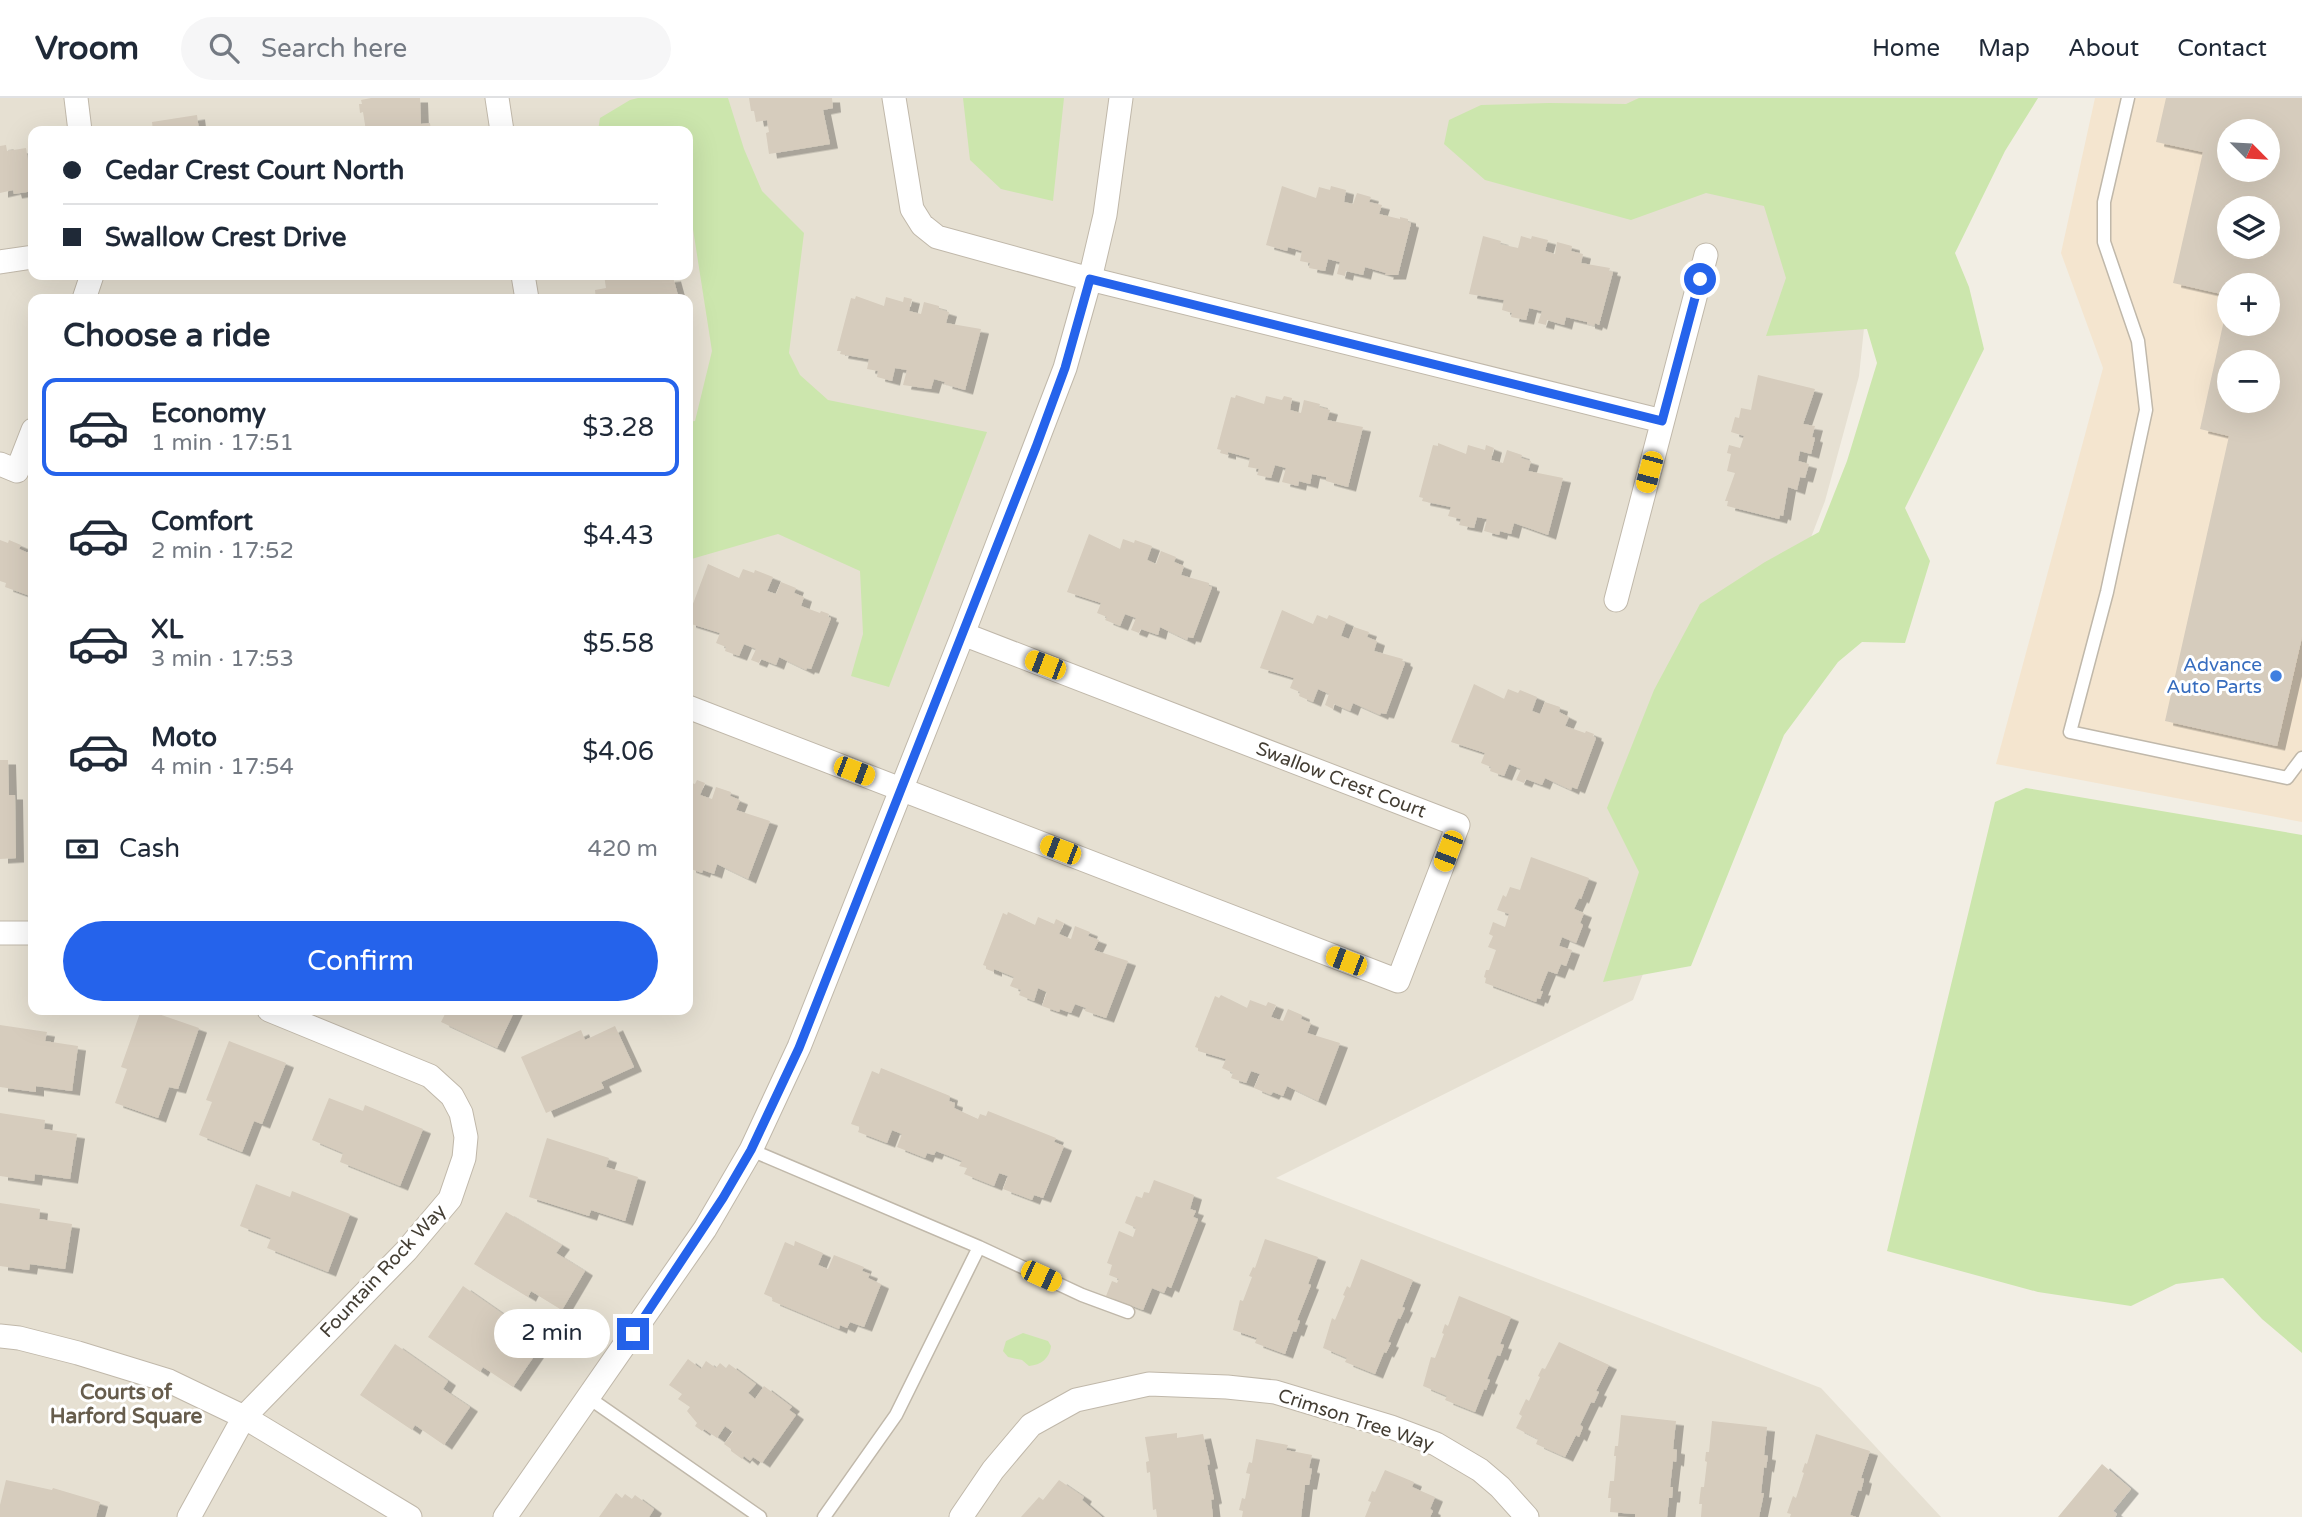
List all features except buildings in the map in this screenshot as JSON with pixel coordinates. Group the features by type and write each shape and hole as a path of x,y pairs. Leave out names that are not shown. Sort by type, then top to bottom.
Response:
{"street":[{"path":"76,98 79,126"},
{"path":"497,98 501,126"},
{"path":"894,98 912,209 922,225 937,237 1090,279 1662,421"},
{"path":"505,1517 705,1229 751,1150 799,1048 1065,368 1090,279 1107,202 1121,98"},
{"path":"1616,600 1706,255"},
{"path":"0,262 28,258"},
{"path":"0,464 17,471 28,443"},
{"name":"Swallow Crest Court","path":"902,789 1398,981 1458,825 963,634"},
{"path":"693,709 902,789"},
{"path":"0,933 28,933"},
{"name":"Fountain Rock Way","path":"189,1517 244,1417 406,1251 450,1199 464,1158 466,1137 461,1113 452,1096 430,1076 281,1015"},
{"path":"0,1336 78,1353 169,1381 244,1417 410,1517"},
{"name":"Crimson Tree Way","path":"961,1517 993,1470 1031,1425 1076,1400 1149,1384 1275,1392 1391,1427 1436,1444 1480,1471 1500,1487 1527,1517"}],"lane":[{"path":"2129,98 2104,202 2104,242 2138,341 2146,410 2107,592 2070,732 2287,778 2302,758"},
{"path":"751,1150 979,1247 1082,1295 1128,1312"},
{"path":"824,1517 896,1415 979,1247"},
{"path":"589,1398 760,1517"}],"shaded area":[{"path":"0,98 1888,98 1859,376 1825,501 1633,1000 1276,1178 1821,1388 1941,1517 0,1517"},
{"path":"2095,98 2302,98 2302,822 1996,764 2103,368 2061,253"}],"green space":[{"path":"728,98 744,149 762,191 804,233 789,353 800,375 828,400 987,432 889,687 851,676 863,634 860,571 778,534 693,559 693,421 712,351 693,229 693,126 599,126 600,118 630,100"},
{"path":"963,98 1064,98 1053,201 1001,189 970,160"},
{"path":"1639,98 2038,98 2005,151 1955,253 1969,287 1984,349 1905,508 1930,561 1905,643 1862,642 1838,662 1784,735 1691,966 1603,982 1639,872 1607,808 1654,690 1700,604 1765,562 1819,532 1847,461 1877,363 1867,329 1766,336 1786,278 1764,206 1706,193 1631,220 1485,180 1444,144 1449,120 1481,105 1626,104"},
{"path":"2026,788 2302,835 2302,1353 2262,1319 2223,1278 2176,1284 2131,1306 2038,1292 1887,1251 1995,802"},
{"path":"1023,1333 1048,1341 1050,1350 1041,1362 1029,1366 1022,1360 1008,1357 1003,1351 1006,1341"}],"place":[{"name":"Advance Auto Parts","path":"2276,676"}],"district":[{"name":"Courts of Harford Square","path":"126,1404"}],"route":[{"path":"633,1334 705,1229 751,1150 799,1048 1036,447 1065,368 1090,279 1662,421 1700,279"}]}
